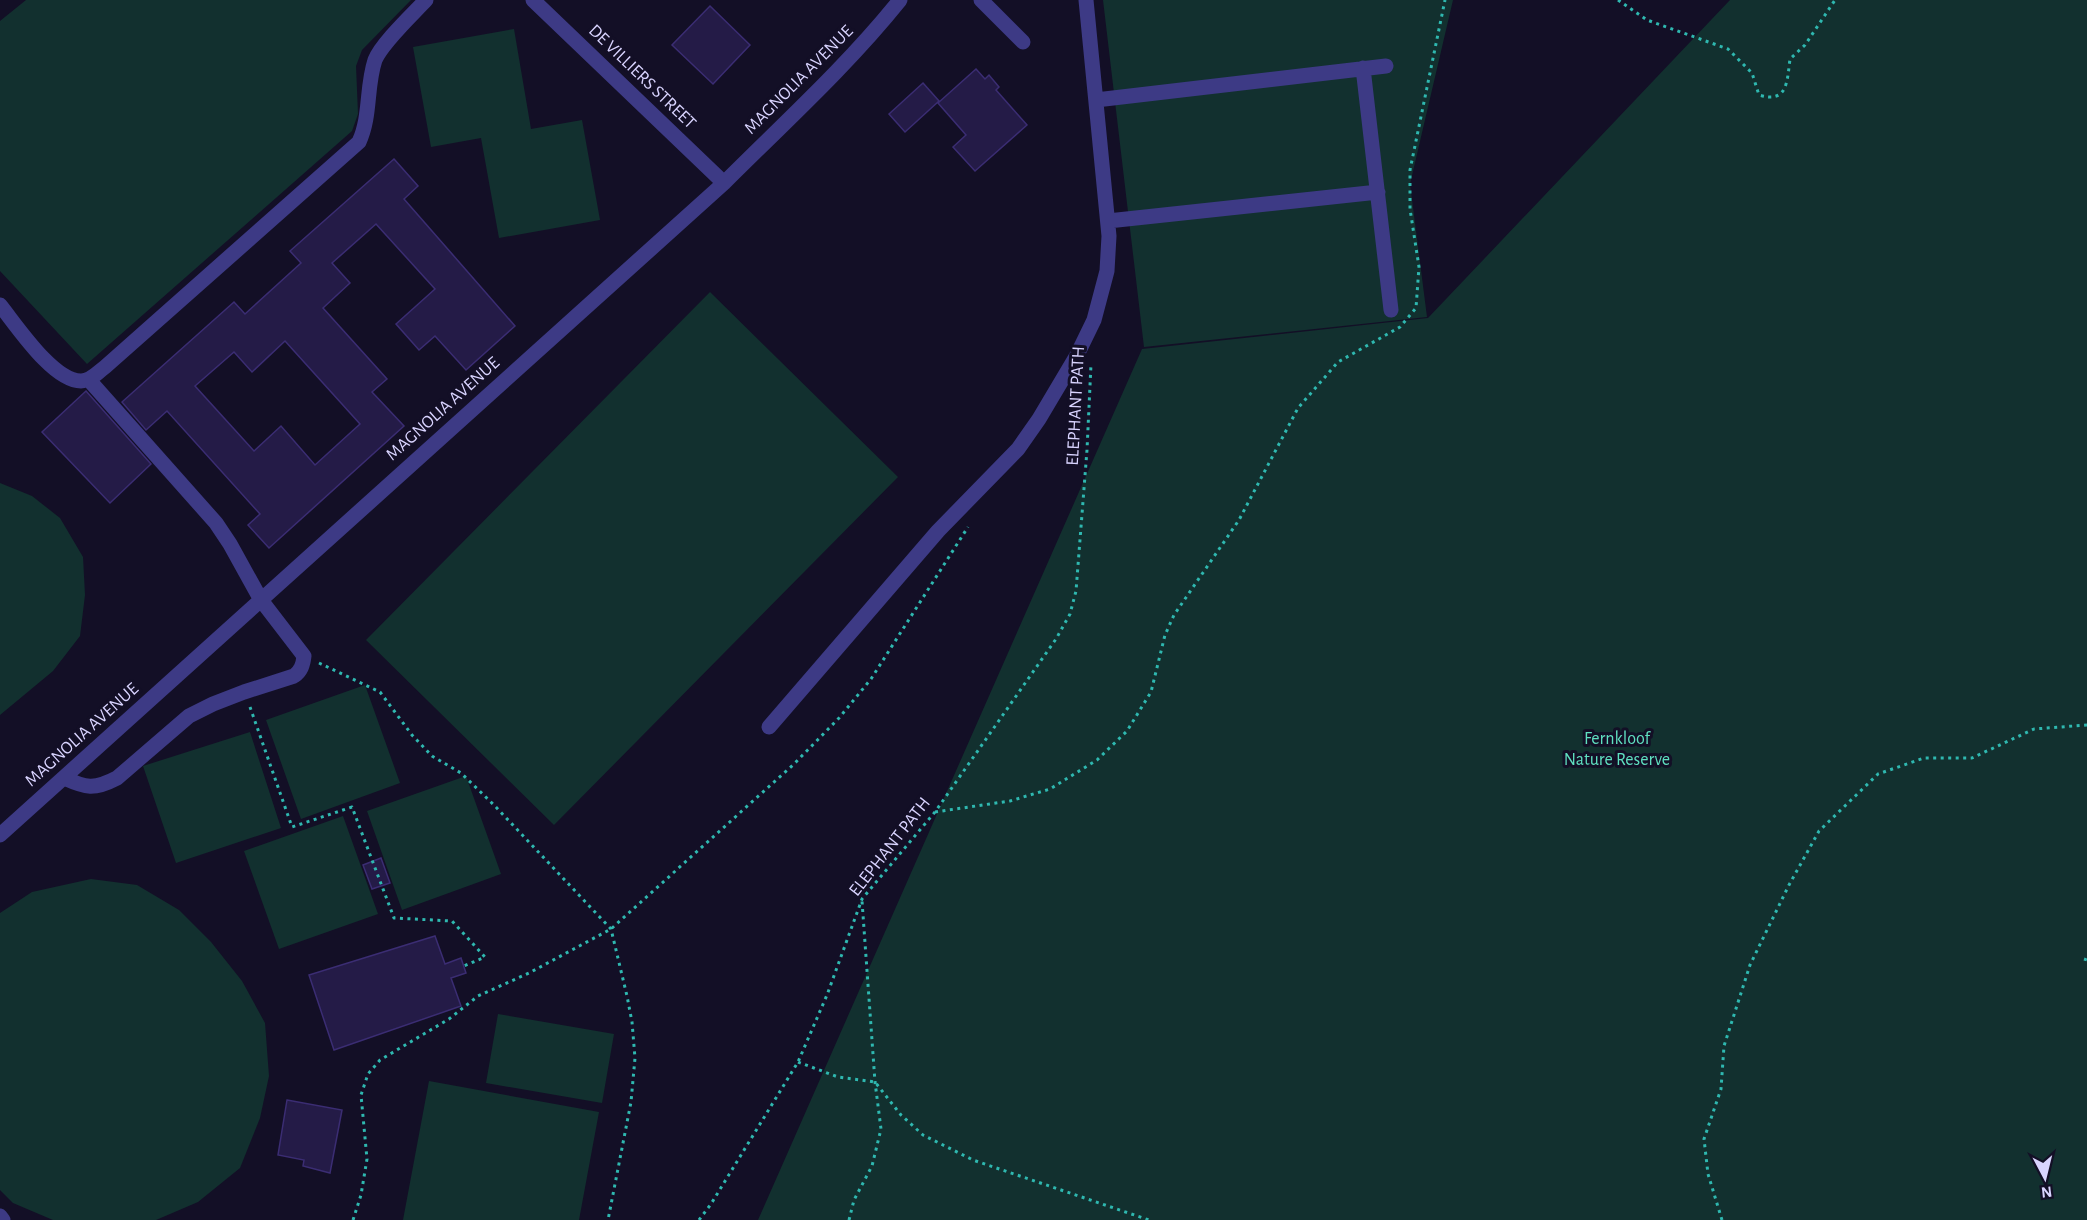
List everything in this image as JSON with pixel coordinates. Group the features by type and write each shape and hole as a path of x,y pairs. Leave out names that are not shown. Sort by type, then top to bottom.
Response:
{"street":[{"path":"0,305 47,362 63,376 79,381 88,380 359,142 366,127 376,58 426,0"},
{"name":"DE VILLIERS STREET","path":"533,0 724,183"},
{"name":"MAGNOLIA AVENUE","path":"0,835 724,183 812,98 900,0"},
{"path":"981,0 1023,42"},
{"path":"769,727 938,531 1018,449 1059,388 1094,320 1107,271 1108,221 1086,0"},
{"path":"1096,100 1386,66"},
{"path":"1363,68 1391,310"},
{"path":"1108,221 1378,192"},
{"path":"64,777 85,787 107,783 117,778 189,716 243,692 294,676 303,665 304,656 261,600 230,544 216,524 88,380"},
{"path":"0,1216 3,1220"}],"path":[{"path":"935,812 1010,801 1050,789 1097,760 1127,732 1151,692 1166,635 1174,615 1239,520 1298,408 1338,362 1400,327 1416,308 1419,267 1410,209 1410,170 1445,0"},
{"path":"1618,0 1647,21 1728,49 1752,73 1759,95 1769,98 1780,95 1787,85 1790,59 1805,45 1835,0"},
{"name":"ELEPHANT PATH","path":"699,1220 798,1062 827,995 862,899 935,812 1056,639 1070,614 1077,579 1088,450 1092,356"},
{"path":"353,1220 361,1195 367,1159 361,1095 368,1074 380,1060 449,1019 478,996 530,973 610,929 794,764 839,718 871,679 973,519"},
{"path":"304,656 380,692 412,735 432,756 461,773 494,805 610,929 627,996 635,1058 631,1102 608,1220"},
{"path":"243,692 292,827 352,807 394,918 452,921 485,957 464,966"},
{"path":"1722,1220 1708,1174 1704,1139 1721,1089 1724,1046 1750,965 1788,885 1819,831 1878,774 1924,758 1972,758 2034,729 2087,725"},
{"path":"849,1220 854,1200 872,1166 881,1130 875,1082 862,899"},
{"path":"798,1062 838,1077 875,1082 902,1115 923,1135 973,1160 1149,1220"}],"green space":[{"path":"26,0 411,0 362,50 356,66 358,114 352,131 87,364 0,271 0,21"},
{"path":"1103,0 1453,0 1410,184 1427,317 1144,347"},
{"name":"Fernkloof Nature Reserve","path":"1730,0 2087,0 2087,1220 758,1220 1142,349 1428,318"},
{"path":"514,29 531,129 582,120 600,220 499,238 481,138 431,147 413,47"},
{"path":"710,292 898,477 554,825 366,640"},
{"path":"0,483 32,496 60,518 83,557 85,595 80,636 53,671 0,715"},
{"path":"365,685 400,783 301,819 266,720"},
{"path":"250,732 281,828 176,863 143,766"},
{"path":"466,776 501,874 402,910 367,811"},
{"path":"343,816 378,914 279,949 244,851"},
{"path":"91,879 137,885 179,910 211,942 242,981 265,1023 269,1076 260,1118 240,1168 198,1202 156,1220 53,1220 13,1203 0,1190 0,913 32,892"},
{"path":"498,1014 614,1034 602,1103 486,1083"},
{"path":"429,1081 599,1112 579,1220 403,1220"}],"building":[{"path":"710,6 750,45 713,84 672,45"},
{"path":"976,69 985,79 989,75 999,87 996,90 1027,125 975,171 953,147 966,135 938,103"},
{"path":"923,83 939,101 905,132 889,114"},
{"path":"394,159 418,186 404,199 515,326 466,370 435,336 419,350 396,324 435,289 376,224 332,263 350,283 323,308 387,379 372,392 404,426 269,548 248,525 260,514 167,411 146,430 122,402 234,302 245,314 301,263 290,251","holes":["285,341 360,424 315,465 281,426 254,451 195,386 234,352 252,372"]},
{"path":"86,391 151,464 110,503 42,432"},
{"path":"381,858 390,883 372,889 363,865"},
{"path":"435,936 445,964 461,958 466,973 451,978 461,1006 334,1050 309,975"},
{"path":"287,1100 342,1110 330,1173 303,1166 304,1160 278,1155"}]}
